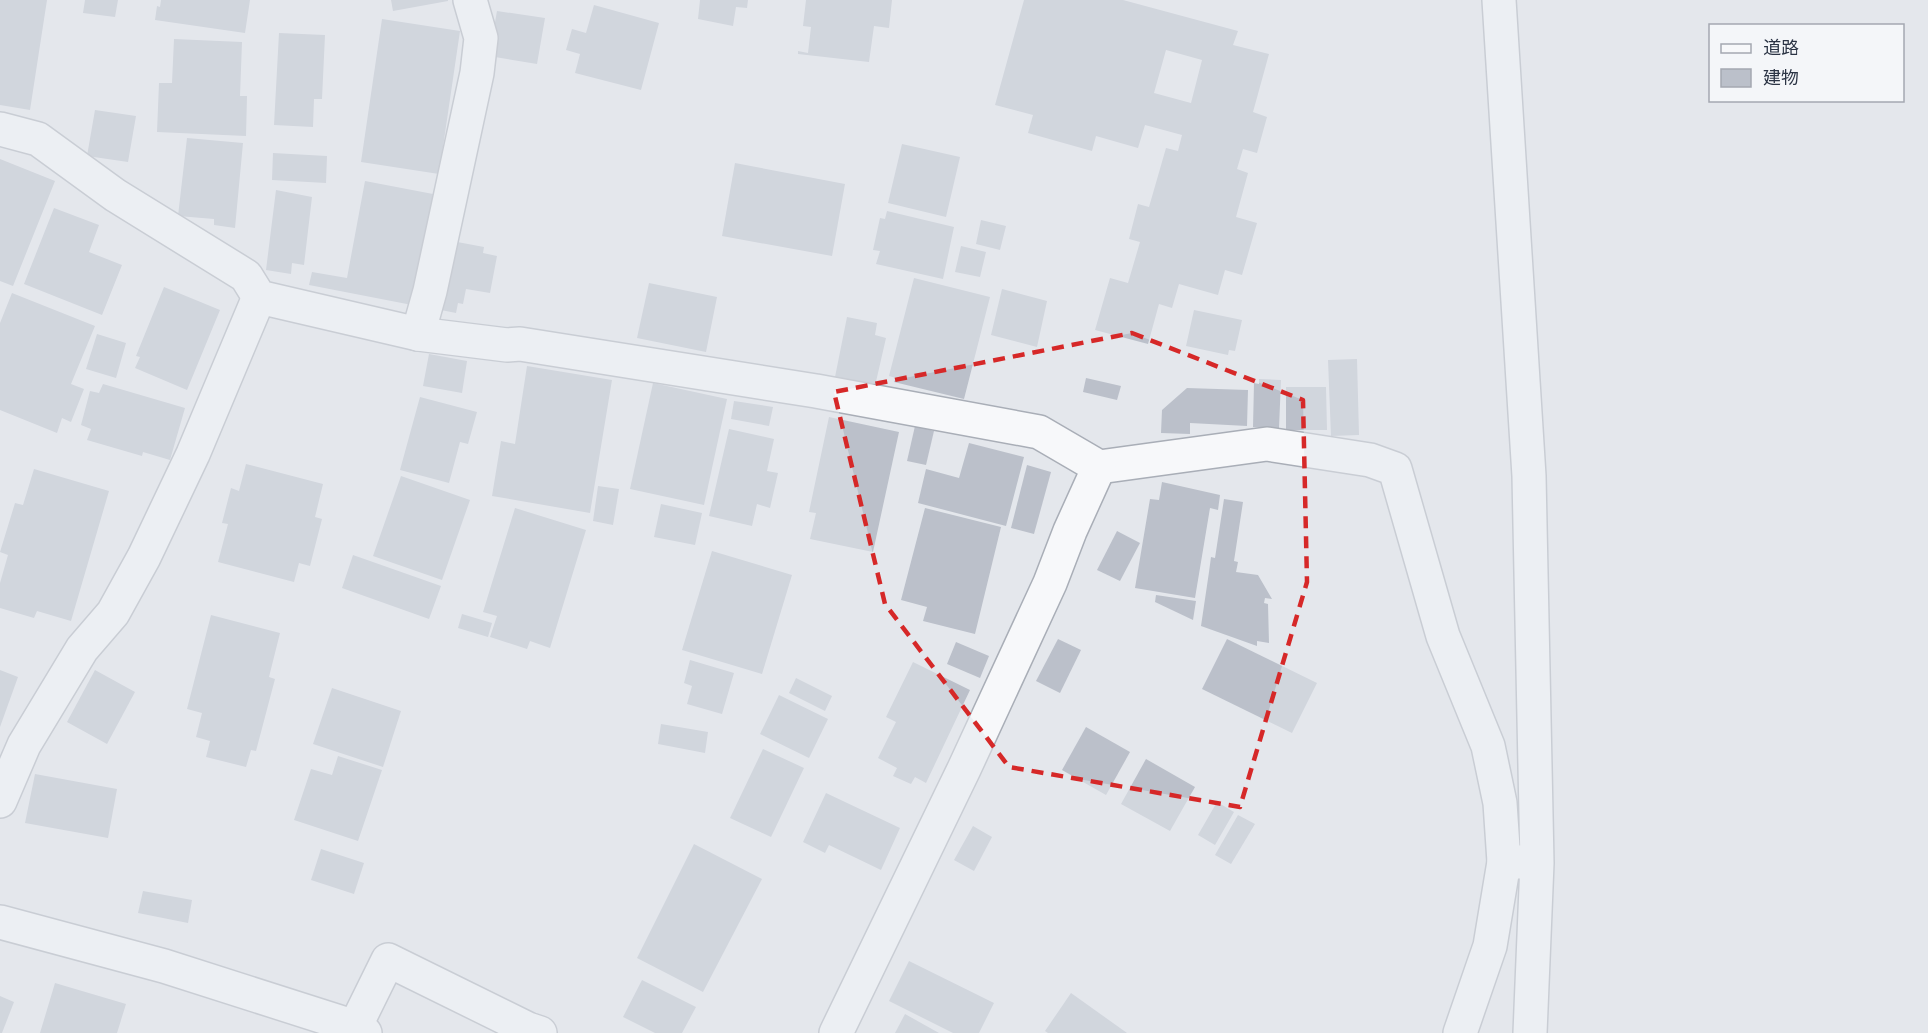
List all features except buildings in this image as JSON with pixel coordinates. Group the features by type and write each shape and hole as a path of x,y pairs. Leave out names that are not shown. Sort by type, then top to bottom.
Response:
{"street":[{"path":"418,334 430,291 477,73 481,38 470,0"},
{"path":"1499,0 1530,476 1537,863 1530,1033"},
{"path":"0,129 38,139 115,195 246,276 259,297 418,334 507,345 520,344 816,391 1039,432 1098,467 1267,444 1370,460 1395,468 1443,636 1488,746 1500,803 1504,862 1490,946 1460,1033"},
{"path":"0,801 24,745 82,649 113,613 144,557 193,454 259,297"},
{"path":"836,1033 964,769 1050,583 1098,467"},
{"path":"1504,862 1537,863"},
{"path":"0,922 164,966 360,1030 388,960 540,1033"}],"highlighted area":[{"path":"1132,333 1303,400 1307,582 1240,807 1009,767 885,604 834,392"}]}
